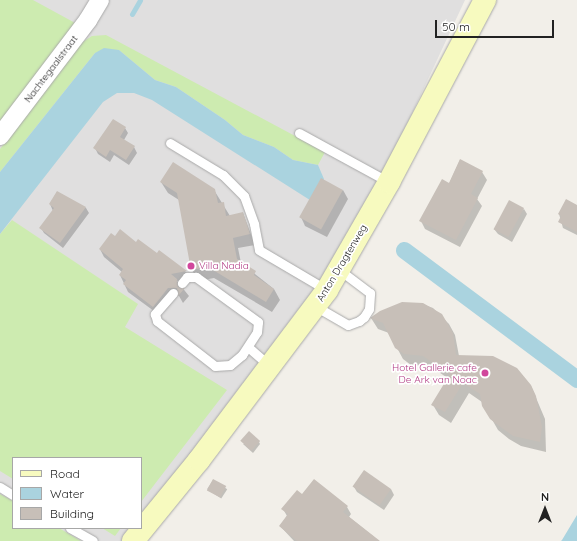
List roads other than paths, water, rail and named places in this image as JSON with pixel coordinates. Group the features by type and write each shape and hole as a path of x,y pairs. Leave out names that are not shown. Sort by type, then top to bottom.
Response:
{"main road":[{"name":"Anton Dragtenweg","path":"133,541 270,366 321,298 390,182 485,0"}],"street":[{"name":"Nachtegaalstraat","path":"0,136 88,20 100,0"}],"lane":[{"path":"299,133 390,182"},
{"path":"170,143 223,175 244,196 254,224 259,250 321,298 348,325 360,321 364,317 369,308 370,293 339,270"},
{"path":"173,292 155,318 215,366 230,365 248,348 257,332 258,322 196,277 187,277 182,283"},
{"path":"248,348 270,366"},
{"path":"0,487 12,494"},
{"path":"72,529 93,541"}],"water":[{"path":"104,48 119,50 155,80 176,87 225,120 243,135 274,147 293,160 318,165 324,179 313,202 152,100 134,93 117,93 103,102 0,234 0,172 95,53"},
{"path":"577,515 577,541 561,541 562,540"}],"waterway":[{"path":"132,14 140,0"},
{"path":"404,250 577,379"}],"place":[{"name":"Villa Nadia","path":"191,266"},
{"name":"Hotel Gallerie cafe De Ark van Noac","path":"485,373"}]}
